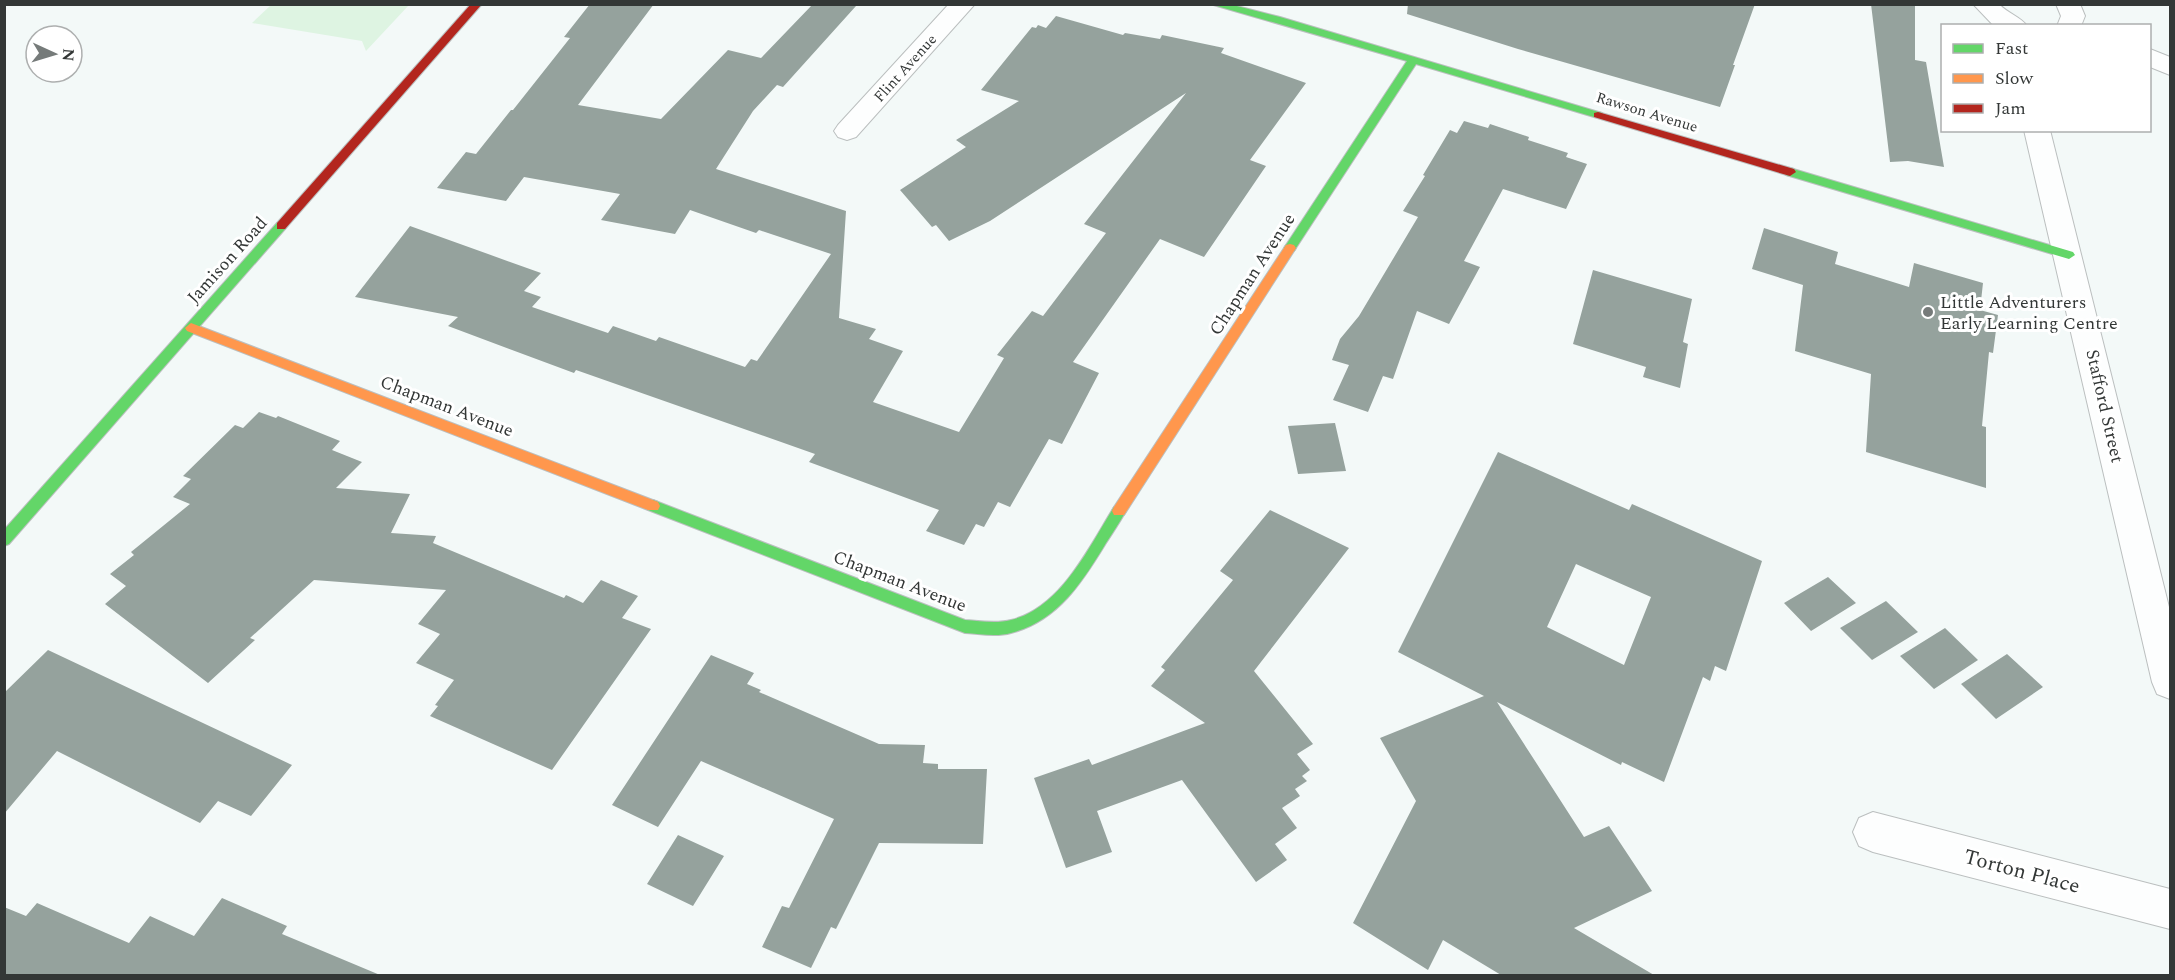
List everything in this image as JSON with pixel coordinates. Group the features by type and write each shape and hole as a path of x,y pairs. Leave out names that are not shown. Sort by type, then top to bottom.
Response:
{"street":[{"name":"Jamison Road","path":"4,540 477,4"},
{"name":"Flint Avenue","path":"847,131 963,4"},
{"name":"Rawson Avenue","path":"1215,4 1277,19 2068,255"},
{"path":"1985,4 2001,19 2011,24"},
{"path":"2151,58 2170,67"},
{"name":"Chapman Avenue","path":"191,328 965,626 983,629 1019,626 1038,619 1067,590 1413,60"},
{"name":"Stafford Street","path":"2037,132 2170,682"},
{"name":"Torton Place","path":"1873,832 2170,909"}],"green space":[{"path":"271,5 409,5 366,51 362,41 252,23"}],"building":[{"path":"590,4 654,4 578,105 661,119 728,50 761,58 813,4 856,6 783,87 777,85 753,111 716,169 846,211 839,318 876,329 869,339 903,351 873,402 959,432 1004,358 997,355 1032,311 1043,316 1106,233 1084,224 1186,93 990,221 949,241 936,225 932,227 900,190 966,147 956,140 1019,101 981,90 1032,27 1036,28 1038,25 1046,28 1056,16 1123,35 1125,33 1160,39 1162,35 1224,48 1221,53 1306,83 1250,160 1266,166 1204,257 1160,239 1073,362 1099,373 1062,444 1049,439 1010,507 998,502 984,527 976,524 964,545 926,531 939,510 809,462 815,454 576,370 574,373 448,326 458,317 355,297 410,226 541,273 524,291 541,297 532,307 608,333 613,326 656,341 659,337 745,367 751,359 757,361 831,254 759,230 756,233 690,210 675,234 601,220 620,194 524,177 506,201 437,188 466,152 476,154 513,110 570,38 564,37"},
{"path":"1408,4 1755,4 1720,107 1518,49 1407,14"},
{"path":"1871,4 1915,4 1915,60 1926,62 1944,167 1908,161 1890,162"},
{"path":"1464,121 1488,128 1490,124 1529,137 1528,140 1568,153 1566,157 1587,164 1566,209 1503,189 1464,261 1480,267 1449,324 1417,311 1393,379 1383,376 1368,412 1333,400 1349,365 1332,360 1340,339 1359,316 1418,217 1403,211 1425,176 1423,175 1450,130 1457,133"},
{"path":"1764,228 1838,252 1835,264 1909,287 1914,263 1983,283 1980,310 1998,315 1993,353 1989,352 1982,426 1986,427 1986,488 1866,452 1871,374 1795,351 1803,285 1752,269"},
{"path":"1593,270 1692,299 1683,342 1688,344 1680,388 1643,377 1646,367 1573,344"},
{"path":"259,412 276,418 278,416 340,441 332,450 362,462 336,488 410,494 391,533 436,536 433,543 564,598 566,595 583,603 601,580 638,596 622,618 651,629 552,770 430,716 438,706 435,705 454,680 416,663 440,634 418,624 446,590 314,580 250,638 255,640 208,683 105,604 126,586 110,574 134,555 131,552 190,504 173,497 191,479 183,476 235,425 243,428"},
{"path":"1335,423 1346,471 1298,474 1288,426"},
{"path":"1498,452 1629,510 1632,504 1762,561 1726,671 1715,666 1710,681 1703,677 1664,782 1622,762 1621,765 1497,702 1584,837 1609,826 1652,891 1574,928 1654,975 1501,975 1443,940 1428,970 1353,923 1416,801 1380,738 1484,696 1398,652","holes":["1576,564 1651,597 1624,665 1547,627"]},
{"path":"1270,510 1349,548 1254,671 1313,744 1297,754 1310,770 1302,776 1307,781 1295,789 1300,796 1282,808 1297,828 1275,844 1287,860 1256,882 1182,780 1097,811 1112,852 1066,868 1034,778 1089,759 1092,765 1205,723 1151,686 1165,670 1161,667 1233,580 1220,571"},
{"path":"1828,577 1856,603 1811,631 1784,603"},
{"path":"1886,601 1918,632 1872,660 1840,628"},
{"path":"1945,628 1978,660 1934,689 1900,656"},
{"path":"48,650 292,765 251,816 218,801 200,823 57,751 4,814 4,693"},
{"path":"2007,654 2043,687 1996,719 1961,684"},
{"path":"711,655 754,673 747,684 761,690 759,692 879,744 925,745 923,763 938,764 938,769 987,769 983,844 879,843 836,929 831,927 811,968 762,947 782,906 789,908 834,819 701,761 658,827 612,805"},
{"path":"678,835 724,856 693,906 647,884"},
{"path":"222,898 287,926 282,934 380,975 4,975 4,907 26,916 37,903 129,943 150,916 194,936"}],"traffic: fast":[{"path":"1215,4 1277,19 1598,115"},
{"path":"1290,248 1413,60"},
{"path":"1790,172 2069,255"},
{"path":"4,540 281,226"},
{"path":"653,506 965,626 994,629 1011,627 1029,620 1046,610 1061,596 1087,562 1119,511"}],"traffic: slow":[{"path":"1119,511 1290,248"},
{"path":"191,328 653,506"}],"traffic: jam":[{"path":"281,226 477,4"},
{"path":"1598,115 1790,172"}],"place":[{"name":"Little Adventurers Early Learning Centre","path":"1928,312"}]}
